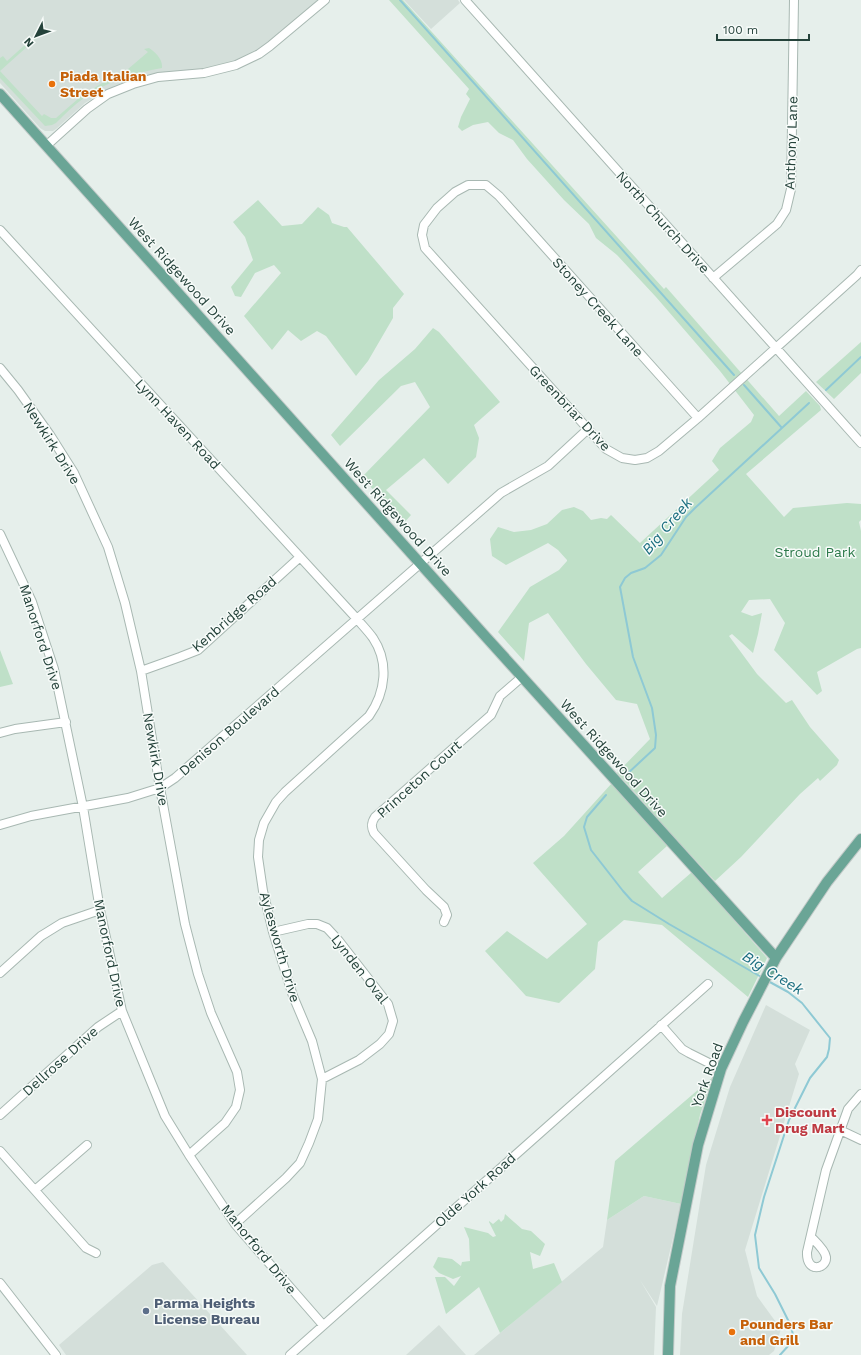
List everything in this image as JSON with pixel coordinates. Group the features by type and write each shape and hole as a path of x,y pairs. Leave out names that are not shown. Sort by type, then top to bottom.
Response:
{"main road":[{"name":"West Ridgewood Drive","path":"0,94 522,677 776,958"},
{"name":"York Road","path":"668,1355 670,1286 698,1145 721,1069 776,958 827,882 861,838"}],"street":[{"path":"46,146 87,109 108,94 133,84 158,77 204,73 236,65 270,46 325,0"},
{"name":"North Church Drive","path":"465,0 713,278 859,438"},
{"name":"Anthony Lane","path":"713,278 777,224 786,210 791,189 794,0"},
{"name":"Greenbriar Drive","path":"499,196 486,185 468,185 455,192 437,208 424,225 422,235 425,248 606,450 622,458 635,460 647,458 659,451 698,418 861,270"},
{"name":"Stoney Creek Lane","path":"499,196 698,418"},
{"name":"Lynn Haven Road","path":"0,230 357,619"},
{"name":"Newkirk Drive","path":"0,368 18,390 50,435 74,473 108,547 125,603 141,671 160,788 185,924 198,974 211,1013 237,1072 240,1090 236,1107 225,1122 189,1155"},
{"name":"Denison Boulevard","path":"0,825 31,816 128,798 160,788 175,778 501,493 548,466 588,429"},
{"name":"Manorford Drive","path":"1,538 32,602 54,669 83,807 100,910 122,1011 165,1116 189,1155 235,1224 323,1325"},
{"name":"Kenbridge Road","path":"141,671 198,650 300,557"},
{"name":"Aylesworth Drive","path":"235,1224 286,1178 300,1162 318,1119 322,1079 312,1041 293,996 272,932 263,891 258,857 259,840 264,823 276,802 285,792 369,716 377,704 383,687 384,668 373,638 357,619"},
{"name":"Princeton Court","path":"444,922 447,915 444,907 426,890 374,833 372,822 489,716 493,712 500,696 522,677"},
{"path":"0,733 16,729 66,722"},
{"path":"0,973 41,936 62,923 100,910"},
{"name":"Lynden Oval","path":"272,932 308,924 317,924 327,928 340,941 388,1004 393,1021 389,1034 380,1044 359,1060 322,1079"},
{"name":"Olde York Road","path":"290,1355 708,984"},
{"name":"Dellrose Drive","path":"0,1115 98,1027 122,1011"},
{"path":"661,1026 682,1048 721,1069"},
{"path":"811,1236 826,1170 840,1130 848,1109 861,1094"},
{"path":"840,1130 861,1140"},
{"path":"35,1190 87,1145"},
{"path":"0,1151 86,1248 96,1253"},
{"path":"0,1283 56,1355"}],"shaded area":[{"path":"0,0 319,0 280,34 259,49 236,62 209,69 159,74 127,81 114,86 85,103 53,131 45,131 40,128 0,83"},
{"path":"404,0 458,0 460,3 431,29"},
{"path":"766,1005 810,1030 795,1064 799,1074 745,1250 757,1296 781,1329 774,1351 769,1355 680,1355 682,1314 706,1165 730,1087"},
{"path":"644,1196 681,1204 657,1306 640,1280 656,1307 654,1355 474,1355 603,1247 607,1220"},
{"path":"163,1262 247,1355 66,1355 59,1345 152,1265"},
{"path":"439,1325 466,1355 406,1355 418,1344"}],"green space":[{"name":"Stroud Park","path":"389,0 403,0 664,289 666,287 779,416 806,391 820,406 821,410 746,474 784,517 793,508 847,503 861,504 861,520 859,522 861,531 861,648 817,672 822,691 817,695 774,650 785,623 770,599 749,600 741,612 752,616 762,613 753,653 732,634 729,636 757,674 786,703 792,700 810,727 839,760 837,765 820,781 818,778 800,794 741,857 715,881 617,773 650,739 637,704 616,700 586,664 548,613 529,623 524,661 498,632 530,587 559,570 567,560 558,550 548,543 506,565 492,556 490,539 498,527 514,532 531,530 547,524 562,510 574,507 583,511 591,520 601,518 607,519 611,515 640,543 719,470 712,461 720,448 751,422 754,415 720,371 656,297 617,255 596,238 589,224 564,200 527,159 513,140 499,133 488,122 473,125 462,131 458,127 470,99 466,94 469,89"},
{"path":"39,34 38,37 0,71 0,58 3,56 7,61"},
{"path":"149,48 154,52 160,59 162,65 162,68 131,75 102,87 80,101 56,123 45,126 0,78 0,71 42,116 44,114 51,118 56,118 79,98 116,74 121,75 148,52 144,49"},
{"path":"258,200 282,226 302,224 318,207 329,215 332,223 347,227 404,294 393,308 393,318 368,361 356,376 326,336 317,331 301,341 288,330 272,350 244,316 281,273 274,265 255,273 241,297 235,296 231,287 253,260 245,237 233,222"},
{"path":"433,328 439,332 500,402 474,425 479,438 476,457 448,484 424,458 386,490 411,515 403,524 362,477 430,407 415,382 401,386 340,446 331,435 379,380 415,349"},
{"path":"861,342 861,373 834,399 816,382"},
{"path":"0,650 13,684 0,687"},
{"path":"612,783 667,846 638,872 662,898 692,872 767,958 748,997 662,925 624,920 598,942 595,969 559,1003 526,996 485,951 507,931 547,959 587,924 533,863 564,836"},
{"path":"713,1077 700,1115 681,1204 644,1196 607,1220 615,1161"},
{"path":"505,1214 522,1229 531,1231 545,1244 540,1256 530,1252 533,1269 554,1263 562,1282 500,1333 479,1287 446,1314 435,1277 445,1277 454,1286 461,1276 453,1279 439,1273 433,1267 438,1257 452,1259 461,1266 462,1262 470,1261 469,1239 464,1227 488,1233 493,1237 496,1236 489,1221 493,1224 499,1219 501,1222 504,1219"}],"waterway":[{"path":"400,0 734,375"},
{"name":"Big Creek","path":"826,390 861,357"},
{"path":"744,385 782,428"},
{"name":"Big Creek","path":"626,775 655,748 656,735 652,708 633,657 620,587 625,578 631,573 645,568 661,555 686,517 809,403"},
{"name":"Big Creek","path":"606,795 587,817 584,827 591,850 623,891 632,901 669,924 763,978"},
{"name":"Big Creek","path":"768,981 788,992 802,1003 830,1038 827,1057 810,1078 789,1120 764,1197 755,1235 759,1268 775,1294 791,1326 793,1335 789,1345 780,1355"}],"place":[{"name":"Piada Italian Street","path":"52,84"},
{"name":"Discount Drug Mart","path":"767,1120"},
{"name":"Parma Heights License Bureau","path":"146,1311"},
{"name":"Pounders Bar and Grill","path":"732,1332"}]}
